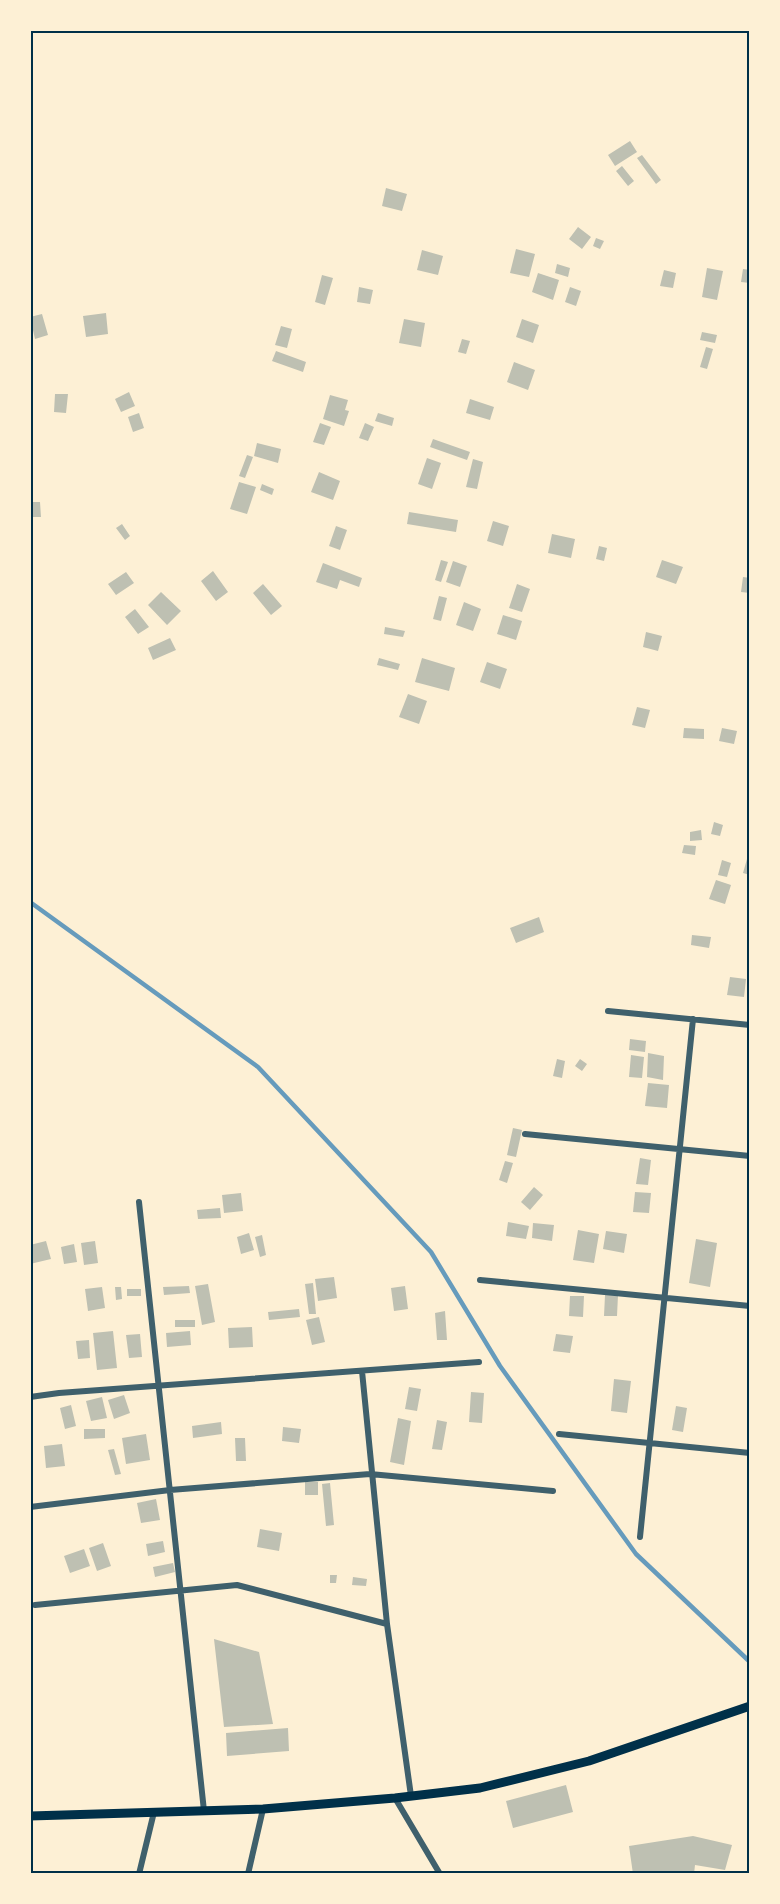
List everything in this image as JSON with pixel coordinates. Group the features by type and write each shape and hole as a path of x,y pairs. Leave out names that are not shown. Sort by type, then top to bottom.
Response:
{"main road":[{"path":"30,1816 264,1809 480,1788 589,1761 750,1707"}],"street":[{"path":"609,1011 750,1025"},
{"path":"640,1537 693,1019"},
{"path":"525,1134 750,1156"},
{"path":"139,1202 204,1810"},
{"path":"480,1280 750,1306"},
{"path":"30,1397 479,1362"},
{"path":"362,1371 370,1474 387,1624 411,1796"},
{"path":"560,1434 750,1453"},
{"path":"30,1507 170,1490 370,1474 553,1491"},
{"path":"35,1605 237,1586 387,1624"},
{"path":"395,1798 440,1874"},
{"path":"248,1874 264,1809"},
{"path":"139,1874 154,1812"}],"building":[{"path":"630,141 637,152 615,166 608,155"},
{"path":"642,155 661,180 656,184 637,158"},
{"path":"622,166 634,181 628,186 616,171"},
{"path":"386,188 407,194 402,211 382,206"},
{"path":"578,227 591,237 582,249 569,239"},
{"path":"596,238 604,241 600,249 593,246"},
{"path":"516,249 535,254 529,277 510,273"},
{"path":"422,250 443,256 438,275 417,270"},
{"path":"557,264 570,268 568,277 555,273"},
{"path":"707,268 723,271 717,300 702,297"},
{"path":"743,269 750,270 750,283 741,282"},
{"path":"664,270 676,273 673,288 660,286"},
{"path":"538,273 559,280 553,300 532,292"},
{"path":"322,275 333,278 325,305 315,302"},
{"path":"359,287 373,290 370,304 357,302"},
{"path":"570,287 581,291 576,306 565,302"},
{"path":"106,313 108,334 86,337 83,316"},
{"path":"42,314 48,335 35,339 30,317"},
{"path":"404,319 425,323 421,347 399,343"},
{"path":"522,319 539,325 533,343 516,337"},
{"path":"281,326 292,329 287,348 275,345"},
{"path":"702,332 717,335 715,343 700,340"},
{"path":"462,339 470,341 466,354 458,352"},
{"path":"706,347 713,349 707,369 700,367"},
{"path":"276,351 306,362 303,372 272,361"},
{"path":"514,362 535,370 528,390 507,382"},
{"path":"129,392 135,406 121,412 115,399"},
{"path":"55,394 68,394 66,413 54,412"},
{"path":"330,395 348,400 345,410 349,411 344,426 323,419"},
{"path":"470,399 494,407 490,420 466,413"},
{"path":"139,413 144,428 133,432 128,417"},
{"path":"378,413 394,418 392,426 375,421"},
{"path":"320,423 331,427 324,445 313,442"},
{"path":"365,423 374,427 368,441 359,438"},
{"path":"433,439 470,452 467,460 430,447"},
{"path":"257,443 281,449 278,463 254,456"},
{"path":"247,455 253,457 245,478 239,476"},
{"path":"427,458 441,463 432,489 418,484"},
{"path":"473,459 483,462 477,489 466,487"},
{"path":"319,472 340,481 333,500 311,492"},
{"path":"239,482 256,487 247,514 230,509"},
{"path":"262,484 274,489 272,495 260,490"},
{"path":"30,502 40,502 41,517 30,517"},
{"path":"409,512 458,520 456,532 407,524"},
{"path":"493,521 509,526 503,546 487,541"},
{"path":"122,524 130,536 125,540 116,528"},
{"path":"336,526 347,530 340,550 329,546"},
{"path":"552,534 575,539 571,558 548,553"},
{"path":"599,546 607,548 604,561 596,559"},
{"path":"441,560 448,562 441,582 435,580"},
{"path":"662,560 683,567 676,584 656,577"},
{"path":"453,561 467,566 460,587 446,582"},
{"path":"323,563 362,578 359,587 340,580 337,589 316,582"},
{"path":"213,571 228,592 216,601 201,581"},
{"path":"126,572 134,583 116,595 108,584"},
{"path":"743,577 750,578 750,593 741,592"},
{"path":"263,584 282,606 271,615 253,593"},
{"path":"517,584 530,589 522,612 509,608"},
{"path":"161,592 181,611 167,625 148,605"},
{"path":"439,596 447,598 441,621 433,619"},
{"path":"464,602 481,609 473,631 456,625"},
{"path":"135,609 149,627 138,634 125,617"},
{"path":"503,615 522,621 516,640 497,634"},
{"path":"385,627 405,631 403,637 384,634"},
{"path":"646,632 662,636 658,651 643,647"},
{"path":"170,638 176,650 153,660 148,648"},
{"path":"379,658 400,664 398,670 377,665"},
{"path":"422,658 455,668 449,691 415,682"},
{"path":"487,662 507,669 500,689 480,682"},
{"path":"408,694 427,701 419,724 399,717"},
{"path":"637,707 650,710 645,728 632,725"},
{"path":"684,728 704,729 704,739 683,738"},
{"path":"722,728 737,731 734,744 719,741"},
{"path":"714,822 723,825 720,836 711,834"},
{"path":"701,830 702,840 690,841 690,832"},
{"path":"684,845 696,846 695,855 682,853"},
{"path":"747,859 750,860 750,875 743,873"},
{"path":"722,860 731,863 727,877 718,875"},
{"path":"716,880 731,885 725,904 709,899"},
{"path":"539,917 544,932 516,943 510,928"},
{"path":"692,935 711,937 709,948 691,945"},
{"path":"730,977 746,979 744,997 727,995"},
{"path":"630,1039 646,1041 645,1052 629,1050"},
{"path":"648,1053 664,1056 663,1080 647,1077"},
{"path":"631,1055 644,1057 642,1078 629,1077"},
{"path":"557,1059 565,1061 562,1078 553,1076"},
{"path":"580,1059 587,1064 582,1071 575,1066"},
{"path":"648,1083 669,1085 667,1108 645,1106"},
{"path":"513,1128 522,1130 516,1157 507,1155"},
{"path":"640,1158 651,1160 648,1185 636,1184"},
{"path":"505,1161 513,1163 507,1183 499,1180"},
{"path":"534,1187 543,1195 530,1210 521,1202"},
{"path":"635,1192 651,1193 649,1213 633,1212"},
{"path":"241,1193 243,1211 224,1213 222,1195"},
{"path":"220,1208 221,1218 198,1219 197,1210"},
{"path":"508,1222 529,1226 526,1239 506,1236"},
{"path":"533,1223 554,1225 552,1241 532,1238"},
{"path":"578,1230 599,1234 594,1263 573,1260"},
{"path":"606,1231 627,1234 624,1253 603,1249"},
{"path":"249,1233 254,1250 241,1254 237,1237"},
{"path":"262,1235 266,1255 260,1257 255,1237"},
{"path":"696,1239 717,1243 710,1287 689,1283"},
{"path":"46,1241 51,1259 30,1264 30,1245"},
{"path":"95,1241 98,1263 84,1265 81,1243"},
{"path":"74,1244 77,1262 64,1264 61,1247"},
{"path":"334,1277 337,1298 318,1301 315,1279"},
{"path":"313,1283 316,1314 309,1314 305,1284"},
{"path":"208,1284 215,1322 202,1325 195,1286"},
{"path":"189,1286 190,1293 164,1295 163,1287"},
{"path":"405,1286 408,1309 394,1311 391,1288"},
{"path":"102,1287 105,1308 88,1311 85,1289"},
{"path":"115,1287 121,1287 122,1299 116,1300"},
{"path":"127,1289 141,1289 141,1296 127,1296"},
{"path":"605,1295 618,1295 617,1316 604,1316"},
{"path":"570,1296 584,1296 583,1317 569,1316"},
{"path":"299,1309 300,1317 269,1320 268,1312"},
{"path":"445,1311 447,1340 437,1340 435,1313"},
{"path":"319,1317 325,1342 312,1345 306,1320"},
{"path":"175,1320 195,1320 195,1327 175,1327"},
{"path":"252,1327 253,1347 229,1348 228,1328"},
{"path":"113,1331 117,1368 97,1370 93,1333"},
{"path":"190,1331 191,1345 167,1347 166,1333"},
{"path":"140,1334 142,1357 129,1358 126,1335"},
{"path":"556,1334 573,1336 570,1353 553,1351"},
{"path":"89,1340 90,1358 78,1359 76,1341"},
{"path":"614,1379 631,1381 627,1413 611,1411"},
{"path":"409,1387 421,1389 417,1411 405,1409"},
{"path":"471,1392 484,1393 482,1423 469,1422"},
{"path":"124,1395 130,1413 114,1419 108,1400"},
{"path":"102,1397 107,1418 91,1421 86,1401"},
{"path":"71,1405 76,1426 65,1429 60,1408"},
{"path":"676,1406 687,1408 683,1432 672,1430"},
{"path":"398,1418 411,1421 404,1465 390,1462"},
{"path":"437,1420 447,1422 442,1450 432,1449"},
{"path":"221,1422 222,1434 193,1438 192,1426"},
{"path":"283,1427 301,1429 299,1443 282,1441"},
{"path":"84,1429 105,1429 105,1438 84,1439"},
{"path":"146,1434 150,1460 126,1464 122,1438"},
{"path":"235,1438 245,1438 246,1461 236,1461"},
{"path":"62,1444 65,1466 46,1468 44,1446"},
{"path":"114,1449 121,1474 115,1475 108,1450"},
{"path":"305,1482 318,1482 318,1495 305,1495"},
{"path":"330,1483 334,1525 326,1526 322,1484"},
{"path":"156,1499 160,1520 141,1523 137,1503"},
{"path":"260,1529 282,1533 279,1551 257,1547"},
{"path":"163,1541 165,1552 148,1556 146,1544"},
{"path":"103,1543 111,1566 97,1571 89,1548"},
{"path":"84,1549 90,1566 70,1573 64,1556"},
{"path":"173,1563 175,1572 155,1577 153,1567"},
{"path":"330,1575 337,1575 336,1583 330,1583"},
{"path":"353,1577 367,1579 366,1586 352,1585"},
{"path":"214,1639 259,1652 273,1724 224,1727"},
{"path":"288,1728 289,1751 227,1756 226,1733"},
{"path":"566,1785 573,1812 513,1828 506,1801"},
{"path":"693,1836 732,1845 725,1870 695,1865 694,1874 633,1874 629,1846"}],"waterway":[{"path":"30,902 258,1067 431,1252 500,1366 636,1554 750,1662"}]}
